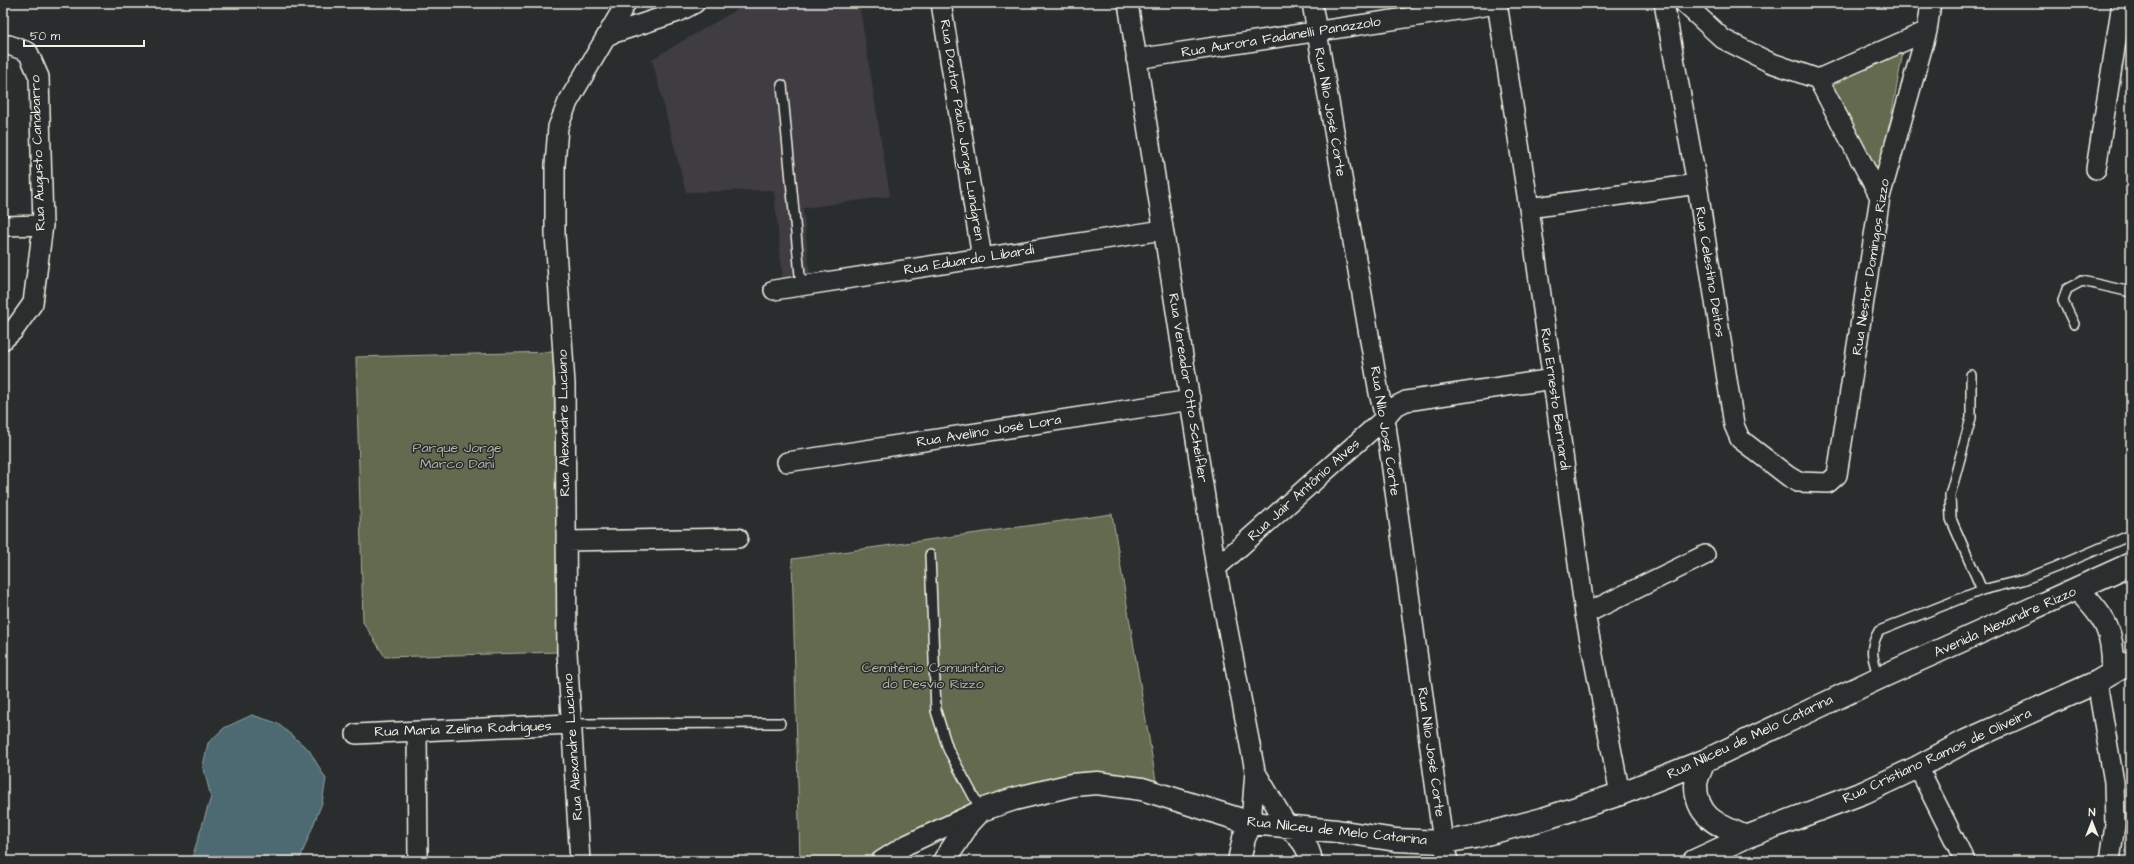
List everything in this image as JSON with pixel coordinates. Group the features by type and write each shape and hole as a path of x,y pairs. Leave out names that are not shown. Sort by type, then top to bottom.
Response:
{"street":[{"name":"Rua Alexandre Luciano","path":"580,861 570,724 566,541 565,384 555,234 555,165 558,127 568,102 626,3"},
{"path":"608,35 677,7 695,3"},
{"name":"Rua Doutor Paulo Jorge Lundgren","path":"941,3 982,258"},
{"name":"Rua Vereador Otto Scheifler","path":"1128,3 1216,568 1255,771 1251,823 1244,838 1240,861"},
{"name":"Rua Nilo José Corte","path":"1312,3 1385,418 1445,851"},
{"name":"Rua Celestino Deitos","path":"1664,3 1697,184 1734,425 1740,439 1788,476 1798,482 1828,483"},
{"path":"1684,3 1723,39 1769,62 1818,79 1927,31"},
{"name":"Rua Nestor Domingos Rizzo","path":"1828,483 1837,475 1841,457 1880,197 1927,31 1931,3"},
{"path":"2096,168 2122,3"},
{"name":"Rua Aurora Fadanelli Panazzolo","path":"1136,59 1497,4"},
{"name":"Rua Ernesto Bernardi","path":"1497,4 1529,208 1585,614 1620,794"},
{"name":"Rua Augusto Canabarro","path":"3,45 10,45 28,52 39,77 43,225 33,303 13,331 3,340"},
{"path":"1818,79 1880,197"},
{"path":"1529,208 1697,184"},
{"path":"3,226 43,225"},
{"name":"Rua Eduardo Libardi","path":"774,290 1164,230"},
{"name":"Rua Jair Antônio Alves","path":"1216,568 1385,418 1394,407 1406,401 1553,379"},
{"name":"Rua Avelino José Lora","path":"787,462 1191,400"},
{"path":"566,541 738,538"},
{"path":"1585,614 1705,556"},
{"name":"Avenida Alexandre Rizzo","path":"1879,678 2078,590 2131,564"},
{"path":"2078,590 2097,609 2110,632 2114,651 2115,825 2110,861"},
{"name":"Rua Cristiano Ramos de Oliveira","path":"1694,861 1746,837 1865,792 1918,767 1966,741 2113,672"},
{"name":"Rua Nilceu de Melo Catarina","path":"881,861 906,845 1014,800 1072,785 1097,783 1142,789 1251,823 1287,825 1396,840 1445,851 1475,837 1543,819 1620,794 1704,761 1879,678"},
{"name":"Rua Maria Zelina Rodrigues","path":"356,734 570,724"},
{"path":"417,731 418,858"},
{"path":"1704,761 1696,784 1701,807 1714,823 1746,837"},
{"path":"1918,767 1965,861"},
{"name":"Rua Vereador Otto Scheifler","path":"1255,771 1287,825 1301,837 1308,849 1311,861"},
{"path":"944,861 975,816"},
{"path":"959,861 975,816"}],"lane":[{"path":"782,85 801,286"},
{"path":"2074,324 2063,301 2067,289 2082,281 2131,292"},
{"path":"1971,375 1971,418 1950,495 1951,519 1982,590"},
{"path":"1879,678 1872,655 1872,643 1879,631 1982,590 2023,580 2131,535"},
{"path":"930,556 936,711 948,749 975,816"},
{"path":"570,724 780,723"}],"shaded area":[{"path":"748,3 859,3 890,196 803,208 810,276 783,281 774,190 686,192 652,59"}],"green space":[{"path":"1904,47 1879,182 1829,87"},
{"name":"Parque Jorge Marco Dani","path":"553,352 560,652 385,657 363,622 356,357"},
{"name":"Cemitério Comunitário do Desvio Rizzo","path":"1112,514 1156,781 1084,772 1018,787 971,807 870,861 800,861 792,559"}],"water":[{"path":"252,715 277,723 309,750 326,779 322,803 299,861 191,861 211,797 203,766 208,743 224,728"}]}
